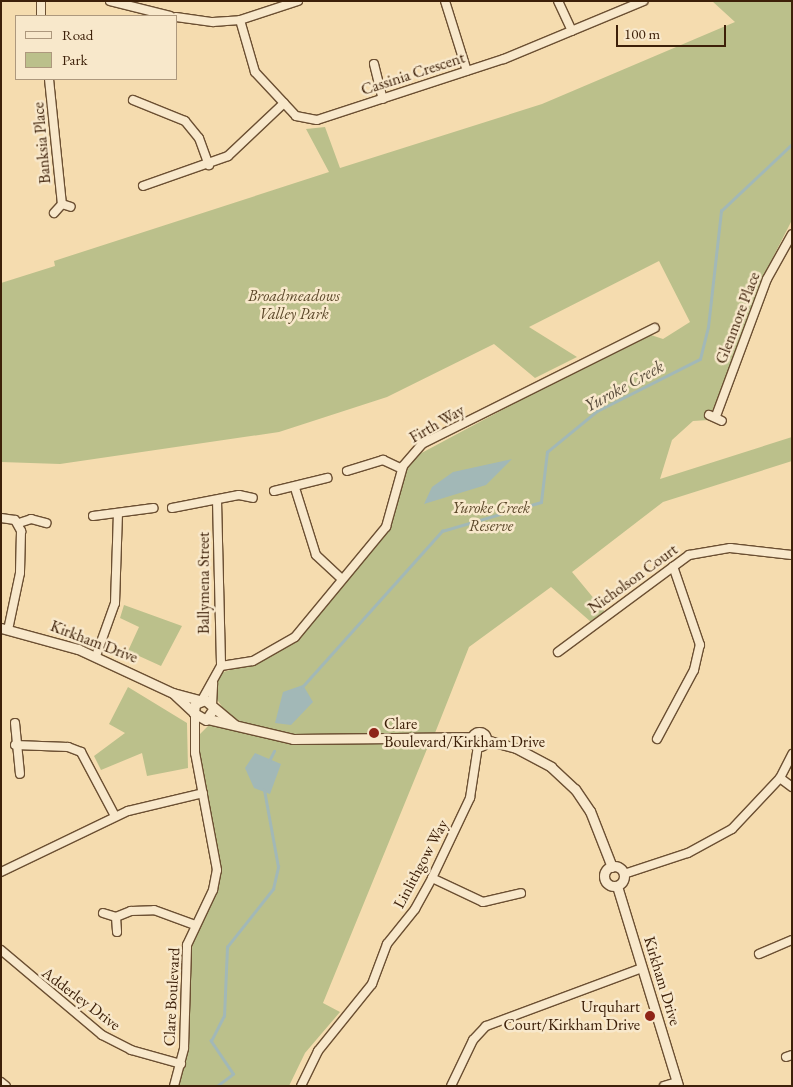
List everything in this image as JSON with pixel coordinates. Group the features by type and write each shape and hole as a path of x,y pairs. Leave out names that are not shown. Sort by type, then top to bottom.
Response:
{"street":[{"path":"41,1 41,15"},
{"path":"110,1 166,15"},
{"path":"178,18 240,20 298,1"},
{"path":"445,1 467,71"},
{"path":"558,1 572,31"},
{"name":"Cassinia Crescent","path":"240,20 256,72 296,116 311,120 383,99 467,71 572,31 643,1"},
{"path":"374,64 383,99"},
{"name":"Banksia Place","path":"48,80 62,204 54,213"},
{"path":"133,100 185,121 199,138 209,165"},
{"path":"142,186 209,165 243,144 284,102"},
{"name":"Banksia Place","path":"62,204 71,207"},
{"name":"Glenmore Place","path":"716,417 767,279 792,234"},
{"name":"Firth Way","path":"221,666 253,661 295,637 341,578 386,527 402,469 422,444 655,328"},
{"path":"347,472 383,460 402,469"},
{"path":"274,492 327,478"},
{"path":"295,488 316,555 341,578"},
{"path":"172,508 239,495 253,498"},
{"name":"Ballymena Street","path":"217,500 221,666"},
{"path":"93,516 153,508"},
{"path":"96,656 115,603 118,513"},
{"path":"1,518 19,523 31,519 46,523"},
{"path":"5,629 20,572 19,523"},
{"name":"Nicholson Court","path":"558,652 689,555 709,550 792,555"},
{"path":"657,739 694,670 700,645 673,566"},
{"name":"Kirkham Drive","path":"5,629 96,656 173,693 201,700 213,706"},
{"path":"221,666 194,714 207,720 293,740 472,737 479,732 486,740 516,748 551,767 575,789 590,811 612,867 624,874"},
{"path":"196,737 213,706 213,681"},
{"name":"Kirkham Drive","path":"173,693 194,714"},
{"path":"213,706 240,728"},
{"name":"Clare Boulevard","path":"174,1086 181,1064 188,945 195,925 214,890 217,870 203,793 194,714"},
{"path":"16,723 15,745 20,774"},
{"path":"472,737 478,746 486,740"},
{"path":"15,745 77,750 88,762 115,816"},
{"name":"Linlithgow Way","path":"301,1086 318,1052 372,984 386,944 415,909 432,878 470,798 478,746"},
{"path":"617,886 624,874 710,844 753,811 780,778 792,754"},
{"path":"780,778 792,787"},
{"path":"1,872 115,816 203,793"},
{"name":"Kirkham Drive","path":"612,867 605,879 617,886 678,1084"},
{"path":"432,878 483,902 521,893"},
{"path":"103,913 116,917 146,909 195,925"},
{"path":"116,917 117,932"},
{"path":"759,954 792,940"},
{"name":"Adderley Drive","path":"1,950 102,1034 131,1050 181,1064"},
{"path":"451,1086 473,1040 486,1026 642,968"},
{"path":"1,1082 6,1086"},
{"path":"664,1086 678,1084"}],"green space":[{"name":"Broadmeadows Valley Park","path":"712,1 792,1 792,220 765,273 709,420 693,421 672,440 660,479 792,437 792,461 663,502 572,572 605,612 591,622 551,587 469,647 435,733 281,736 229,717 214,695 220,673 264,660 299,638 389,531 406,468 414,457 545,387 651,335 663,339 690,322 659,261 529,327 577,357 535,378 494,344 387,397 279,432 60,464 1,462 1,283 55,266 54,261 329,172 306,129 325,127 340,168 542,104 735,22"},
{"path":"124,605 182,626 161,666 128,651 139,627 120,618"},
{"path":"128,687 187,723 188,768 147,776 142,753 101,770 94,756 125,733 109,724"},
{"path":"211,723 288,744 426,741 427,749 323,1003 340,1012 305,1053 289,1086 179,1086 189,1038 191,949 220,874 199,760 199,735"}],"shaded area":[{"path":"512,459 486,485 424,504 432,487 453,472"},
{"path":"303,685 313,702 291,725 275,723 283,692"},
{"path":"255,753 281,764 270,794 254,788 245,768"}],"waterway":[{"name":"Yuroke Creek","path":"302,687 442,531 541,502 547,452 597,411 700,359 708,327 721,211 792,144"},
{"path":"269,761 274,751"},
{"path":"217,1086 233,1074 211,1041 224,1016 227,947 273,889 278,867 264,790"}],"place":[{"name":"Clare Boulevard/Kirkham Drive","path":"374,733"},
{"name":"Urquhart Court/Kirkham Drive","path":"650,1016"}],"park label":[{"name":"Yuroke Creek Reserve","path":"491,517"}]}
